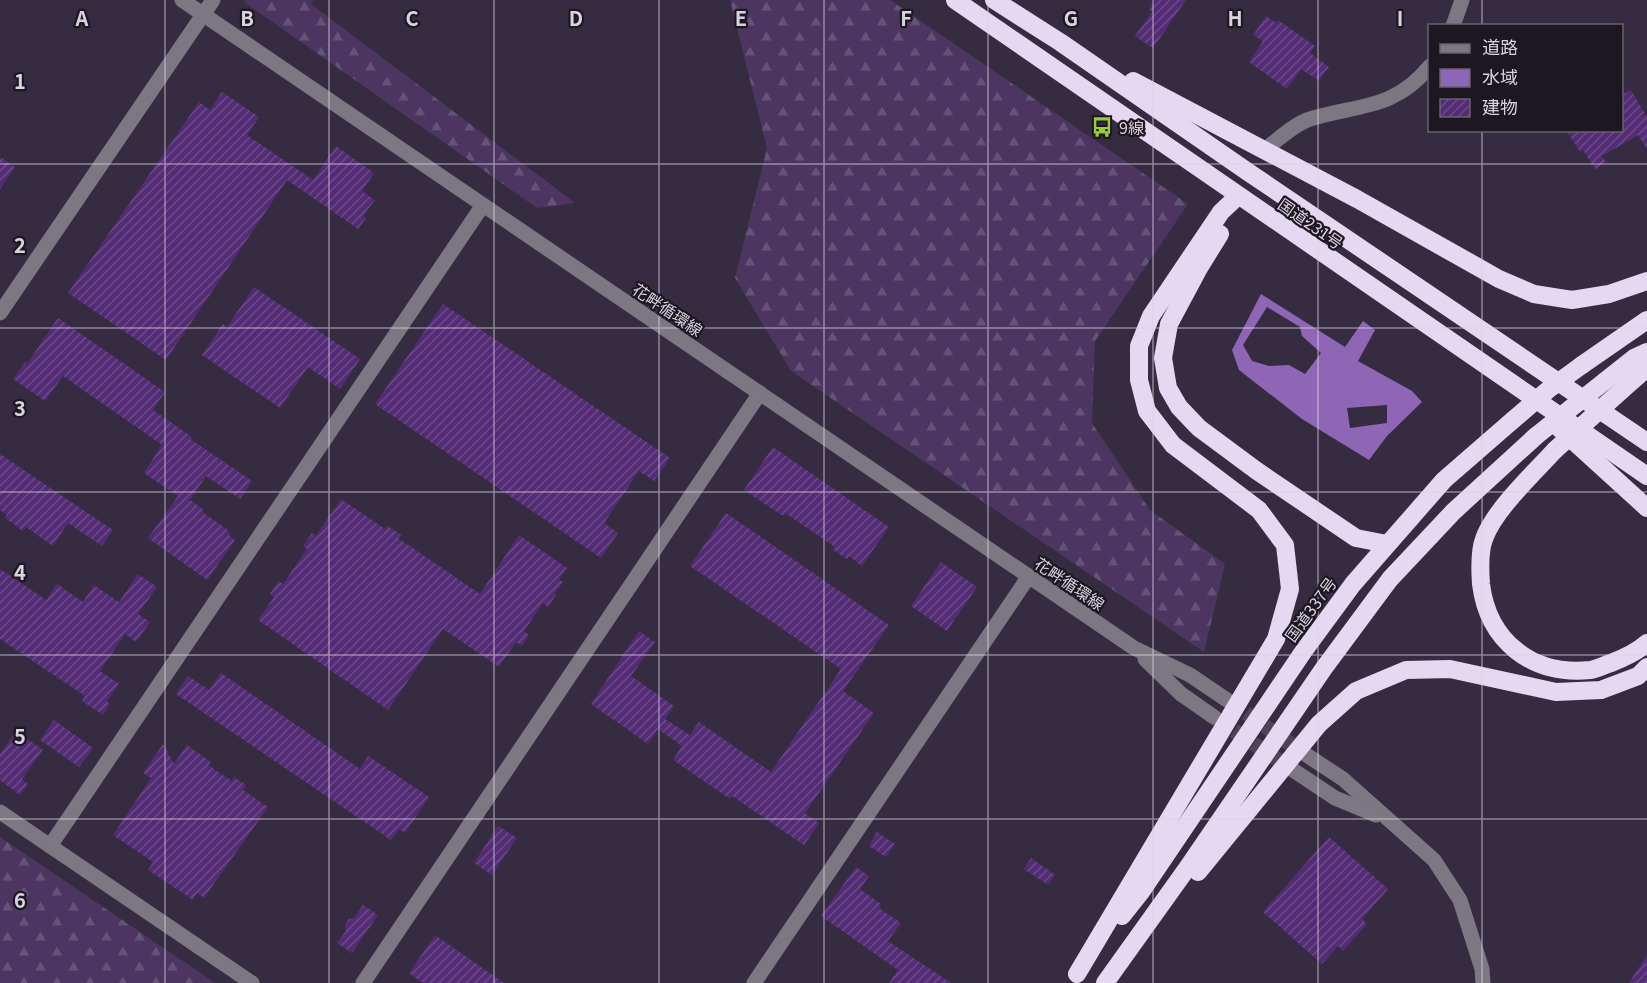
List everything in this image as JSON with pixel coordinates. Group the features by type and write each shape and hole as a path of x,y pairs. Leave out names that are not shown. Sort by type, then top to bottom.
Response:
{"highway":[{"name":"国道231号","path":"994,0 1060,42 1647,442"},
{"name":"国道231号","path":"958,1 1647,476"},
{"name":"国道231号","path":"1060,42 1357,199 1499,279 1534,294 1572,300 1609,294 1647,281"},
{"path":"1264,150 1248,172 1232,216 1199,268 1169,324 1163,358 1168,388 1179,407 1199,428 1257,471 1356,538 1387,544"},
{"path":"1074,978 1276,639 1290,589 1285,545 1259,510 1173,445 1148,411 1139,380 1139,346 1151,316 1221,212 1238,196"},
{"name":"国道337号","path":"1074,978 1141,892 1303,652 1353,584 1387,544 1444,480 1513,420 1549,389 1647,320"},
{"path":"1106,982 1324,668 1390,579 1453,512 1536,436 1634,358 1647,352"},
{"path":"1645,643 1623,659 1591,670 1554,668 1521,656 1499,634 1484,605 1480,570 1484,539 1499,513 1555,450 1647,368"},
{"path":"1503,378 1647,508"},
{"path":"1106,982 1319,724 1356,691 1406,670 1450,669 1556,692 1601,690 1638,676 1647,668"}],"street":[{"name":"花畔循環線","path":"182,0 1134,648 1190,675 1227,700"},
{"path":"0,313 213,0"},
{"path":"1454,24 1462,0"},
{"path":"1264,150 1308,120 1380,103 1401,93 1428,68"},
{"path":"50,846 483,205"},
{"path":"363,983 760,393"},
{"path":"754,983 1029,576"},
{"name":"花畔循環線","path":"1134,648 1181,694 1215,717"},
{"path":"1305,754 1343,779 1434,860 1460,900 1482,969 1483,983"},
{"path":"1293,770 1335,798 1390,821"},
{"path":"0,812 252,983"}],"green space":[{"path":"245,0 313,0 311,4 575,203 537,208 244,2"},
{"path":"730,0 890,0 1188,204 1095,341 1092,423 1150,510 1225,564 1204,652 791,371 735,278 767,148"},
{"path":"0,837 215,983 0,983"}],"water":[{"path":"1261,294 1345,347 1363,321 1375,330 1358,361 1412,391 1422,402 1387,436 1369,460 1302,419 1239,370 1232,350","holes":["1267,307 1300,327 1302,336 1321,353 1305,374 1289,365 1269,366 1252,361 1243,345","1387,405 1387,423 1350,428 1347,408"]}],"building":[{"path":"1154,0 1186,0 1153,48 1135,36 1152,12 1149,9"},
{"path":"1266,16 1276,23 1278,20 1315,46 1310,53 1329,67 1319,81 1301,69 1287,89 1249,62 1263,41 1253,35"},
{"path":"1631,90 1647,117 1647,149 1638,135 1602,156 1606,162 1595,169 1583,150 1580,152 1567,132 1623,132 1623,94"},
{"path":"222,92 259,117 247,135 313,180 336,146 374,173 362,191 375,200 363,216 366,218 358,229 287,180 166,360 68,293 199,102 210,110"},
{"path":"0,157 15,167 0,189"},
{"path":"254,287 360,359 340,389 308,367 280,408 202,355 223,324 227,327"},
{"path":"443,304 670,458 654,481 639,471 604,523 618,533 601,558 375,404"},
{"path":"58,318 165,392 153,410 192,437 190,439 252,481 240,499 206,476 190,500 203,509 202,512 228,530 229,535 235,540 207,580 148,538 178,496 144,473 162,445 63,376 45,401 13,379 25,362 27,364"},
{"path":"773,447 889,527 862,566 849,556 847,559 833,550 835,547 785,513 783,516 744,490"},
{"path":"0,454 113,530 102,546 68,523 53,546 26,527 23,531 5,518 7,515 0,510"},
{"path":"341,499 385,529 388,526 401,535 398,538 480,594 519,535 567,568 559,579 563,582 548,607 543,603 524,631 529,635 522,646 516,642 499,667 443,629 388,710 258,620 274,597 270,594 278,581 283,584 307,549 303,546 312,533 316,536"},
{"path":"726,513 889,625 843,691 874,713 805,813 819,823 804,845 732,796 730,799 673,760 682,746 658,729 648,744 591,704 639,631 655,642 631,676 674,706 665,719 690,735 699,722 771,772 841,669 690,566"},
{"path":"941,562 977,587 947,631 911,606"},
{"path":"0,569 46,600 57,584 83,602 94,585 119,602 138,574 157,587 138,614 150,622 136,642 125,634 100,671 119,684 107,701 110,704 103,715 82,701 85,696 0,639"},
{"path":"221,673 360,769 368,756 429,797 405,833 399,829 391,840 176,694 188,676 209,690"},
{"path":"54,720 93,748 79,767 40,740"},
{"path":"16,731 43,750 22,779 28,784 20,795 0,780 0,754"},
{"path":"163,744 174,764 187,745 211,762 208,765 232,781 234,777 246,785 243,790 268,807 204,898 197,893 193,900 148,870 153,862 113,835 151,778 143,773"},
{"path":"498,826 517,838 492,875 474,863"},
{"path":"877,832 895,844 886,857 869,846"},
{"path":"1329,837 1388,889 1362,919 1367,924 1343,951 1338,946 1322,964 1263,912"},
{"path":"1031,858 1055,875 1048,885 1024,869"},
{"path":"856,867 869,876 860,889 881,904 879,908 901,923 888,941 951,983 889,983 898,970 821,916"},
{"path":"363,905 378,915 352,953 337,943 346,931 345,925 349,919 354,918"},
{"path":"435,935 504,983 423,983 409,973"},
{"path":"1647,955 1647,983 1629,983"}],"tunnel":[{"path":"1227,700 1305,754"},
{"path":"1215,718 1293,770"}],"place":[{"name":"9線","path":"1102,127"}]}
